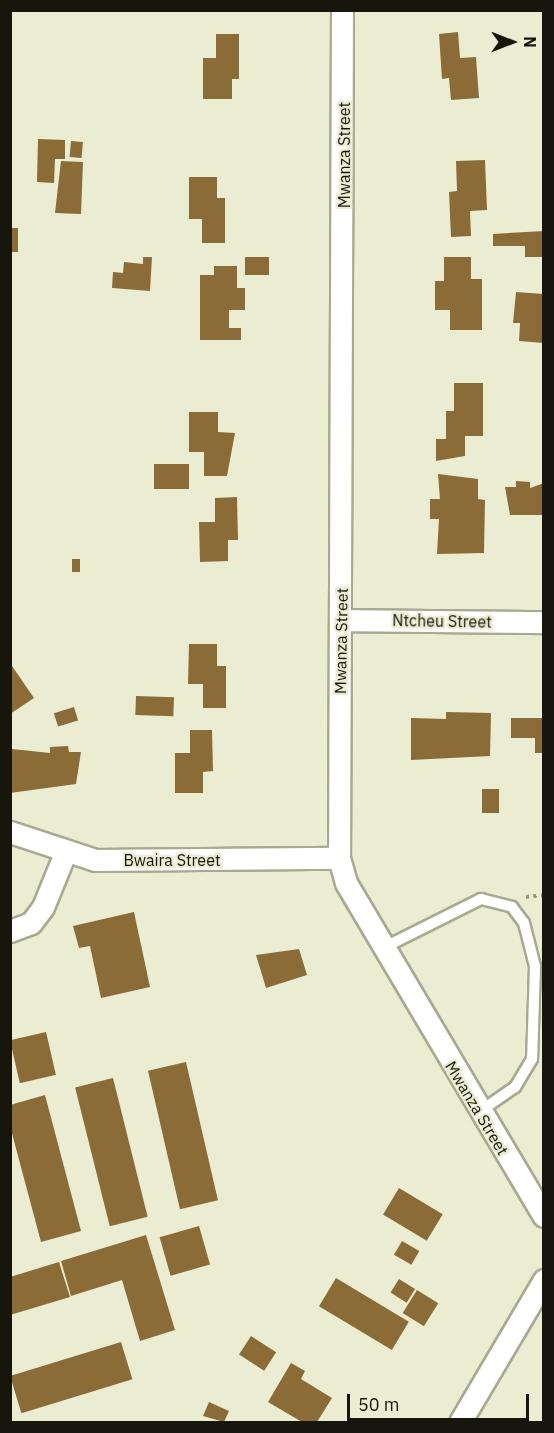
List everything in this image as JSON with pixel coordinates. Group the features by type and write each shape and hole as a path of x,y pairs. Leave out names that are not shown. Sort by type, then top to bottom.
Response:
{"street":[{"name":"Mwanza Street","path":"342,10 339,858 346,883 383,948 478,1113 543,1216"},
{"name":"Ntcheu Street","path":"341,620 543,622"},
{"name":"Bwaira Street","path":"10,832 64,854 134,862 339,858"},
{"path":"10,931 31,923 43,907 64,854"},
{"path":"460,1422 543,1280"}],"lane":[{"path":"383,948 481,899 512,907 524,923 535,966 532,1059 515,1087 478,1113"}],"building":[{"path":"458,32 460,58 476,57 479,98 451,100 449,78 442,79 439,34"},
{"path":"216,34 239,34 239,79 232,79 232,99 203,99 203,58 216,58"},
{"path":"38,139 65,140 65,159 55,159 54,183 37,182"},
{"path":"71,141 83,142 82,158 70,157"},
{"path":"485,160 487,210 470,211 471,236 451,237 449,192 457,191 456,161"},
{"path":"61,161 83,162 81,214 55,213"},
{"path":"189,177 217,177 217,198 225,198 225,243 202,243 202,219 189,219"},
{"path":"10,228 18,228 18,252 10,252"},
{"path":"544,231 544,257 525,257 525,246 493,246 493,234"},
{"path":"143,257 152,257 150,291 112,288 113,272 123,273 124,262 143,264"},
{"path":"245,257 269,257 269,275 245,275"},
{"path":"444,257 471,257 471,279 482,279 482,330 450,330 450,310 435,310 435,281 444,281"},
{"path":"214,266 237,266 237,288 245,288 245,310 229,310 229,328 241,328 241,340 200,340 200,275 214,275"},
{"path":"516,292 544,294 544,343 519,341 520,323 513,323"},
{"path":"454,383 483,383 483,436 465,436 465,456 436,461 436,439 446,439 446,411 454,411"},
{"path":"189,412 218,412 218,432 235,433 227,476 204,476 204,452 189,452"},
{"path":"154,464 189,464 189,489 154,489"},
{"path":"438,474 478,479 478,499 485,500 484,553 437,554 439,519 430,519 430,499 440,499"},
{"path":"516,481 530,482 530,488 544,483 544,515 510,515 505,487 516,487"},
{"path":"237,497 238,540 228,540 228,561 200,562 199,522 215,522 215,498"},
{"path":"72,559 80,559 80,572 72,572"},
{"path":"189,644 217,644 217,666 226,666 226,708 203,708 203,684 188,684"},
{"path":"10,663 34,698 10,714"},
{"path":"136,696 174,697 173,716 135,715"},
{"path":"74,707 78,720 58,727 54,713"},
{"path":"446,712 491,713 490,756 411,760 411,718 446,719"},
{"path":"511,718 544,718 544,753 535,753 535,738 511,738"},
{"path":"190,730 212,730 213,771 203,772 203,793 175,793 175,753 190,753"},
{"path":"68,746 69,752 81,752 76,784 10,793 12,749 50,753 50,747"},
{"path":"482,789 499,789 499,813 482,813"},
{"path":"134,912 150,987 101,998 90,946 79,948 73,926"},
{"path":"299,949 307,975 266,988 256,955"},
{"path":"46,1032 56,1075 20,1083 10,1040"},
{"path":"186,1062 218,1200 180,1209 148,1071"},
{"path":"113,1078 148,1217 110,1226 75,1087"},
{"path":"45,1095 81,1231 41,1242 10,1126 10,1105"},
{"path":"399,1188 443,1214 427,1241 383,1215"},
{"path":"199,1226 210,1264 171,1276 160,1237"},
{"path":"146,1235 175,1330 140,1341 122,1280 71,1296 61,1261"},
{"path":"402,1241 419,1251 411,1265 394,1255"},
{"path":"59,1262 70,1297 10,1315 10,1277"},
{"path":"336,1278 409,1322 392,1350 319,1306"},
{"path":"399,1279 415,1289 407,1303 391,1293"},
{"path":"417,1290 438,1303 424,1326 403,1313"},
{"path":"251,1336 276,1352 264,1371 239,1354"},
{"path":"121,1342 132,1379 21,1413 10,1376"},
{"path":"291,1363 305,1371 301,1379 332,1398 317,1422 302,1422 268,1402"},
{"path":"209,1402 229,1411 224,1422 203,1416"}]}
